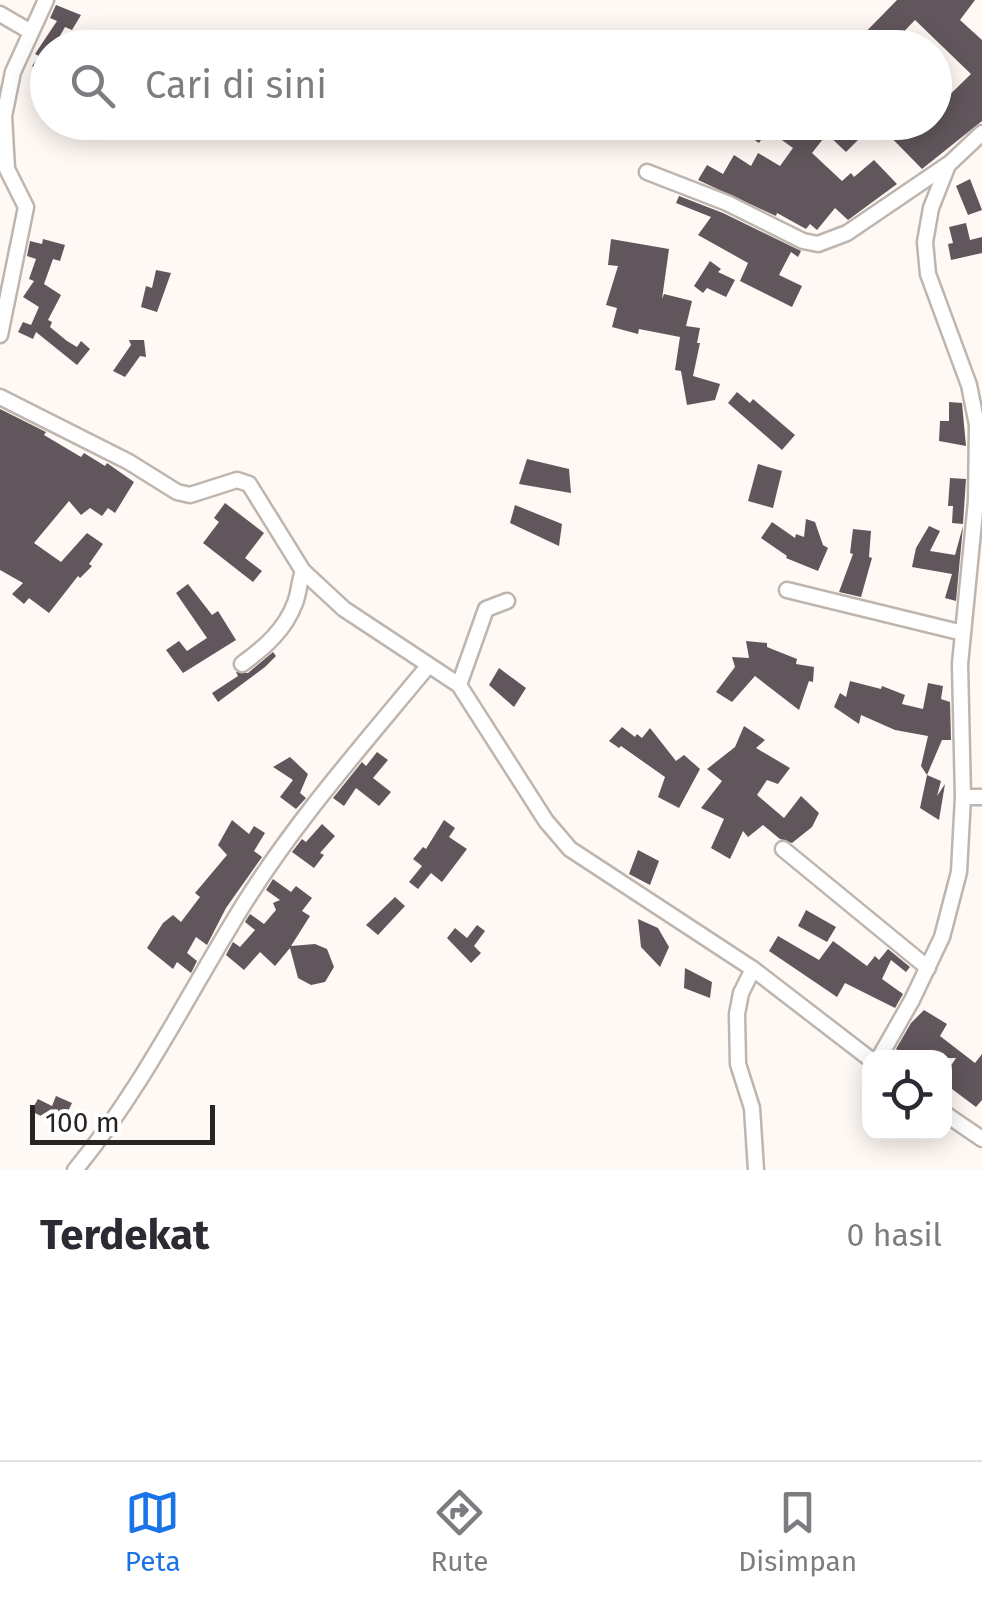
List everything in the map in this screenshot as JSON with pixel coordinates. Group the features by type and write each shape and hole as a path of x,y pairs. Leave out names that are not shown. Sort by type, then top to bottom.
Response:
{"street":[{"path":"32,30 46,0"},
{"path":"0,14 30,31"},
{"path":"0,335 26,208 7,169 4,116 13,72 30,34"},
{"path":"647,172 727,203 814,244 847,233 948,164 982,133"},
{"path":"883,1050 942,937 958,872 963,797 959,726 962,633 976,566 974,406 952,331 925,260 924,242 948,164"},
{"path":"0,398 129,462 177,492 190,495 234,481 247,483 256,491 303,572 344,609 459,684 546,821 570,849 753,969 862,1053"},
{"path":"242,664 278,632 295,603 303,572"},
{"path":"786,590 962,633"},
{"path":"459,684 486,610 507,601"},
{"path":"75,1170 105,1134 164,1044 243,905 303,815 428,666"},
{"path":"963,797 982,797"},
{"path":"783,850 928,968"},
{"path":"753,969 737,1014 738,1064 752,1108 756,1170"},
{"path":"952,1118 982,1139"}],"building":[{"path":"897,0 975,0 960,20 982,40 982,121 922,169 894,140 952,140 952,92 971,74 952,56 952,30 925,30 915,20 905,30 868,30"},
{"path":"56,5 81,15 72,30 51,30 57,21 50,18"},
{"path":"782,140 822,140 812,153 842,181 851,173 854,177 874,160 897,184 848,220 835,208 817,230 810,224 806,229 698,180 707,165 723,174 734,155 751,166 758,153 780,166 793,148"},
{"path":"833,140 858,140 846,152"},
{"path":"970,179 982,210 968,215 956,186"},
{"path":"679,196 801,251 798,257 791,252 779,275 802,286 792,307 740,281 748,263 698,235 711,217 676,203"},
{"path":"966,223 970,240 982,237 982,253 951,260 948,244 953,243 949,227"},
{"path":"43,239 65,245 60,261 53,259 44,284 61,295 48,320 52,322 50,327 77,347 81,341 90,349 77,365 36,332 33,339 18,332 23,322 31,325 39,307 23,297 34,281 29,279 36,259 27,256 30,241 42,244"},
{"path":"611,239 669,249 662,299 664,294 692,301 686,326 700,328 693,376 720,384 715,400 687,405 681,371 675,370 680,337 639,329 638,334 612,327 617,308 606,305 618,266 608,265"},
{"path":"710,261 721,269 718,272 735,280 726,297 707,288 703,293 694,286"},
{"path":"156,270 171,273 157,312 141,307 146,286 152,288"},
{"path":"129,340 144,340 146,357 140,356 125,377 113,371 131,345"},
{"path":"737,392 750,403 753,399 795,435 782,450 728,403"},
{"path":"949,402 962,403 966,446 939,441 940,421 949,421"},
{"path":"0,409 46,432 44,435 81,457 84,453 105,466 107,463 134,482 115,513 108,508 102,516 90,508 81,515 69,501 34,543 61,562 87,533 103,544 89,564 92,566 78,576 49,613 29,598 24,604 12,594 23,583 0,570"},
{"path":"527,459 569,469 571,493 519,484"},
{"path":"758,464 782,471 773,508 748,501"},
{"path":"950,478 966,479 963,524 952,523 953,506 948,506"},
{"path":"225,503 264,533 245,558 262,571 253,582 203,543 219,522 214,518"},
{"path":"515,505 562,524 559,546 510,523"},
{"path":"806,519 815,522 823,545 828,548 818,571 786,558 761,538 772,522 795,538 796,534 804,537"},
{"path":"929,526 940,531 930,551 955,555 963,526 956,601 945,598 952,574 912,567 916,548"},
{"path":"853,529 871,531 872,558 861,597 839,592 853,554"},
{"path":"188,584 212,615 218,611 236,640 183,673 166,650 179,641 187,651 207,638 176,593"},
{"path":"746,641 767,643 767,647 797,659 796,664 814,667 813,682 809,681 799,710 755,676 732,702 716,692 735,667 732,657 749,658"},
{"path":"273,652 276,656 265,667 218,702 212,693 238,676 236,672 248,673"},
{"path":"499,668 526,688 514,707 489,685"},
{"path":"850,681 881,689 882,686 905,695 902,704 923,709 928,683 943,686 941,699 950,702 951,740 942,740 927,775 921,766 928,736 895,730 861,715 859,724 834,707 840,693 846,697"},
{"path":"744,726 765,740 756,748 790,768 778,784 767,780 757,795 784,818 801,796 819,813 812,827 792,843 763,825 748,837 743,831 730,859 711,848 724,819 701,808 722,781 707,769 735,747"},
{"path":"622,727 642,738 650,728 676,761 684,755 700,769 679,808 658,797 665,777 609,741"},
{"path":"377,752 388,760 373,778 391,792 379,806 356,788 344,806 333,798 362,762 366,766"},
{"path":"290,757 308,774 300,793 306,798 296,809 280,797 293,780 273,767"},
{"path":"927,775 941,781 937,796 945,784 939,820 920,808"},
{"path":"232,820 249,834 254,826 265,833 254,851 262,857 226,908 207,945 196,937 187,953 197,961 191,973 177,962 173,969 147,948 163,923 173,915 181,922 200,897 195,893 227,855 218,845"},
{"path":"444,820 455,828 449,837 467,849 442,882 431,873 418,889 409,882 422,866 413,859 423,847 426,849"},
{"path":"322,824 335,836 320,853 324,855 314,868 292,852"},
{"path":"638,850 659,861 650,885 629,874"},
{"path":"273,879 291,892 296,886 312,898 302,911 310,916 291,946 315,944 327,949 334,967 325,982 311,985 298,978 290,948 275,966 260,952 244,970 226,955 233,942 240,947 255,930 245,922 250,914 264,924 276,910 273,903 280,900 266,890"},
{"path":"395,897 405,906 378,935 366,925"},
{"path":"806,910 836,927 827,942 798,926"},
{"path":"638,919 658,928 669,947 660,967 641,947"},
{"path":"477,925 485,931 474,946 481,953 471,963 447,938 455,928 467,938"},
{"path":"778,936 819,960 833,941 867,966 888,949 910,967 906,972 891,960 882,979 903,994 895,1008 845,983 837,997 769,951"},
{"path":"685,968 712,982 710,998 684,988"},
{"path":"924,1010 947,1024 940,1036 975,1063 982,1054 982,1100 976,1107 952,1089 952,1064 956,1058 952,1058 952,1050 896,1049"},
{"path":"56,1096 72,1103 61,1126 31,1111 38,1099 52,1106"}]}
